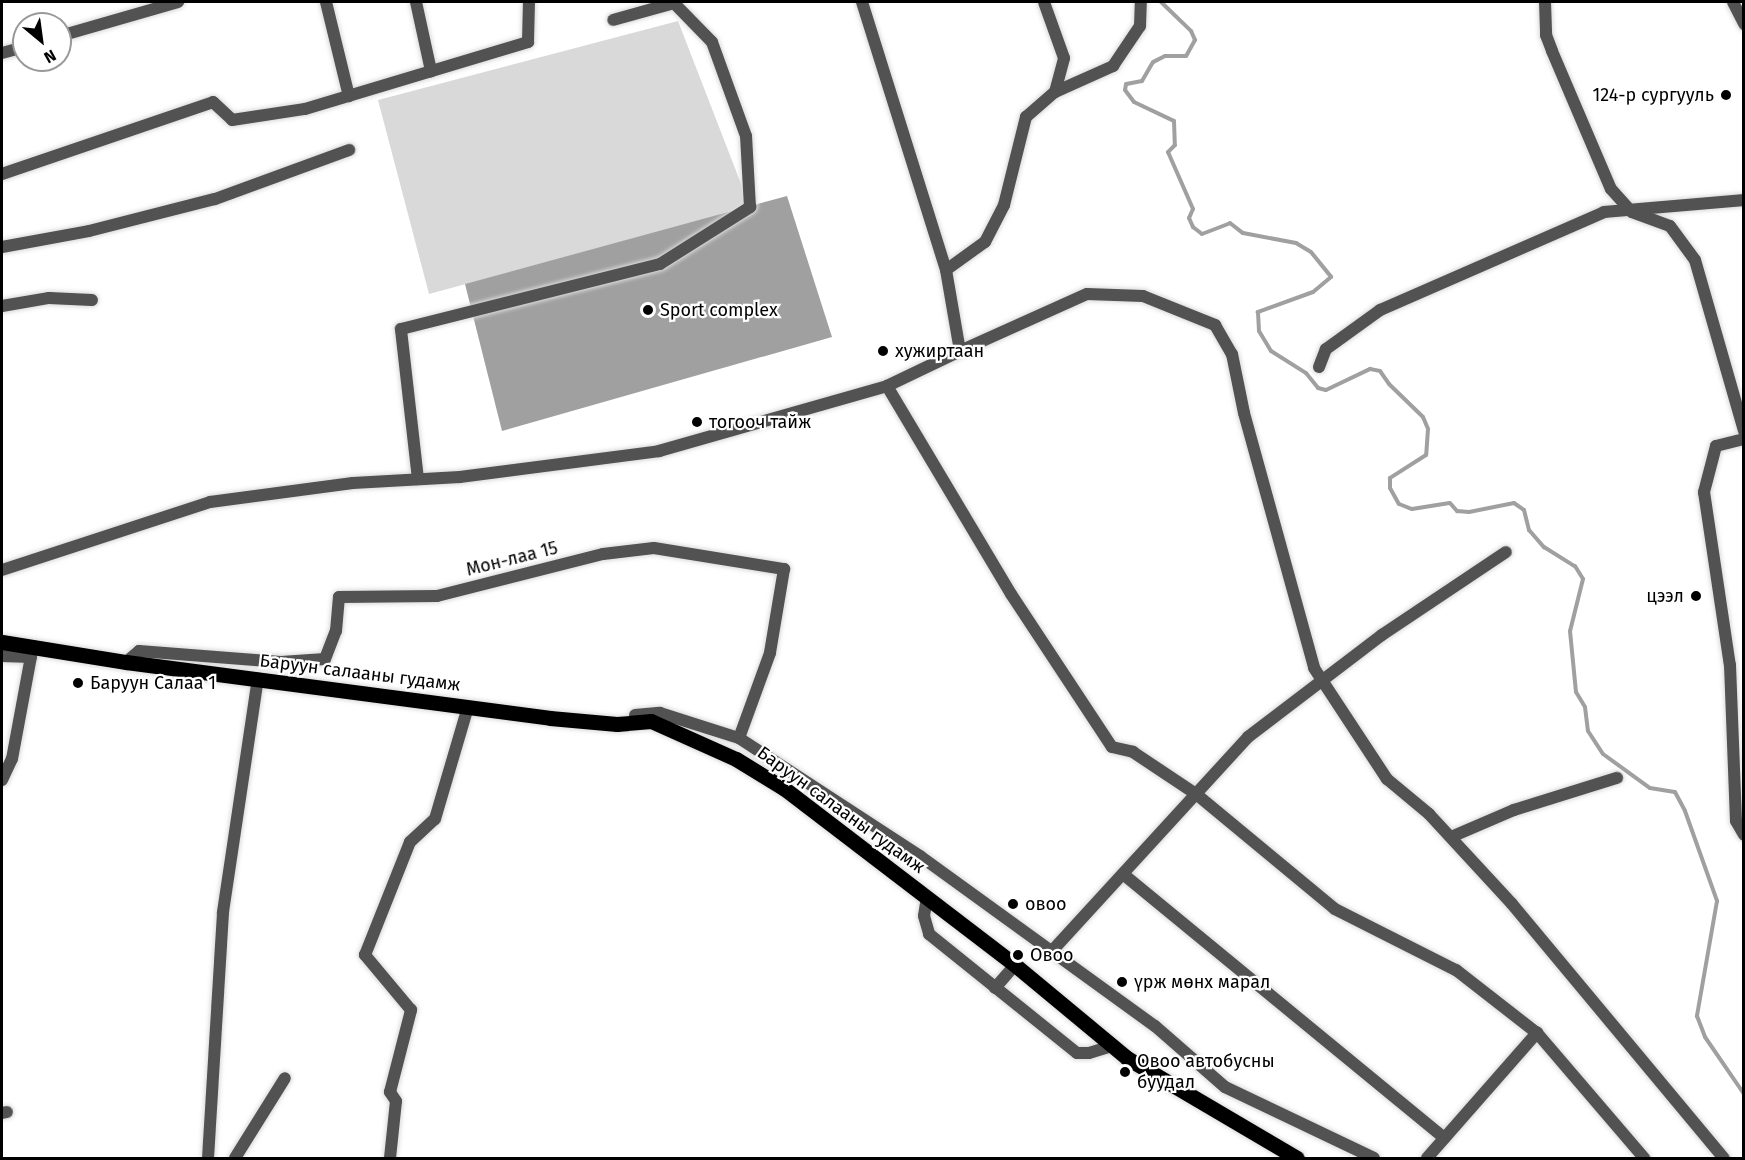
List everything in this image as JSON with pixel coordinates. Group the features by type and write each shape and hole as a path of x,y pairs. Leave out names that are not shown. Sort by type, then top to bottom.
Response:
{"main road":[{"name":"Баруун салааны гудамж","path":"2,642 32,652 583,721 617,724 651,721 736,759 785,789 1015,965 1112,1046 1298,1158"}],"street":[{"path":"72,33 178,2"},
{"path":"326,2 349,96"},
{"path":"416,2 431,71"},
{"path":"2,174 213,102 232,120 305,109 528,42 529,2"},
{"path":"862,2 946,270 960,351"},
{"path":"1044,2 1064,58 1054,92"},
{"path":"946,270 985,242 1004,205 1026,117 1054,92 1113,66 1140,26 1141,2"},
{"path":"1545,2 1546,35 1575,110 1611,189 1632,212 1670,226 1695,260 1743,430"},
{"path":"1732,2 1743,24"},
{"path":"418,479 401,329 660,264 750,207 746,136 712,42 674,3 613,20"},
{"path":"2,247 89,231 215,199 349,150"},
{"path":"1319,368 1326,349 1380,310 1604,213 1743,200"},
{"path":"2,570 210,502 354,483 418,479 659,451 887,386 1087,294 1143,296 1215,325 1232,354 1244,413 1292,578 1302,627 1314,668 1388,779 1451,837 1512,903 1724,1158"},
{"path":"2,306 49,298 92,300"},
{"path":"887,386 1005,584 1112,747 1133,752 1196,794 1335,909 1455,970 1537,1033 1644,1158"},
{"path":"1743,439 1716,446 1704,492 1730,665 1739,767 1737,822 1743,835"},
{"name":"Мон-лаа 15","path":"126,662 139,651 281,662 325,659 336,631 339,597 437,596 603,554 654,548 784,569 770,653 739,738"},
{"path":"1052,951 1248,737 1322,679 1506,552"},
{"path":"2,656 32,652 12,759 2,780"},
{"path":"208,1158 223,912 258,679"},
{"path":"390,1158 396,1101 390,1092 411,1010 365,955 410,842 435,819 468,706"},
{"path":"583,721 660,713 739,738 909,848 1155,1026 1225,1087 1374,1158"},
{"path":"1451,837 1514,810 1617,778"},
{"path":"1123,874 1444,1138"},
{"path":"927,897 924,916 929,934 995,988 1077,1053 1085,1054 1112,1046"},
{"path":"995,988 1015,965"},
{"path":"1428,1158 1537,1033"},
{"path":"235,1158 285,1078"}],"shaded area":[{"path":"678,21 750,207 429,294 378,100"},
{"name":"Sport complex","path":"787,196 832,337 502,431 465,284"}],"waterway":[{"path":"1161,2 1191,31 1195,40 1186,56 1165,56 1153,62 1142,81 1126,84 1125,90 1134,102 1174,121 1175,145 1168,152 1193,209 1189,218 1193,227 1202,234 1230,223 1243,233 1296,243 1311,252 1331,277 1313,292 1258,312 1259,331 1271,351 1306,373 1318,388 1326,390 1370,369 1380,371 1389,384 1423,417 1428,429 1426,455 1390,478 1390,488 1399,504 1412,509 1450,503 1457,511 1469,512 1514,503 1524,510 1529,530 1544,547 1575,566 1583,579 1570,631 1576,692 1585,707 1588,731 1603,754 1650,788 1675,792 1685,811 1717,901 1697,1016 1705,1037 1744,1094"},
{"path":"1744,1119 1744,1129"}],"place":[{"name":"124-р сургууль","path":"1726,95"},
{"name":"Sport complex","path":"648,310"},
{"name":"хужиртаан","path":"883,351"},
{"name":"тогооч тайж","path":"697,422"},
{"name":"цээл","path":"1696,596"},
{"name":"Баруун Салаа 1","path":"78,683"},
{"name":"овоо","path":"1013,904"},
{"name":"Овоо","path":"1018,955"},
{"name":"үрж мөнх марал","path":"1122,982"},
{"name":"Овоо автобусны буудал","path":"1125,1072"}]}
